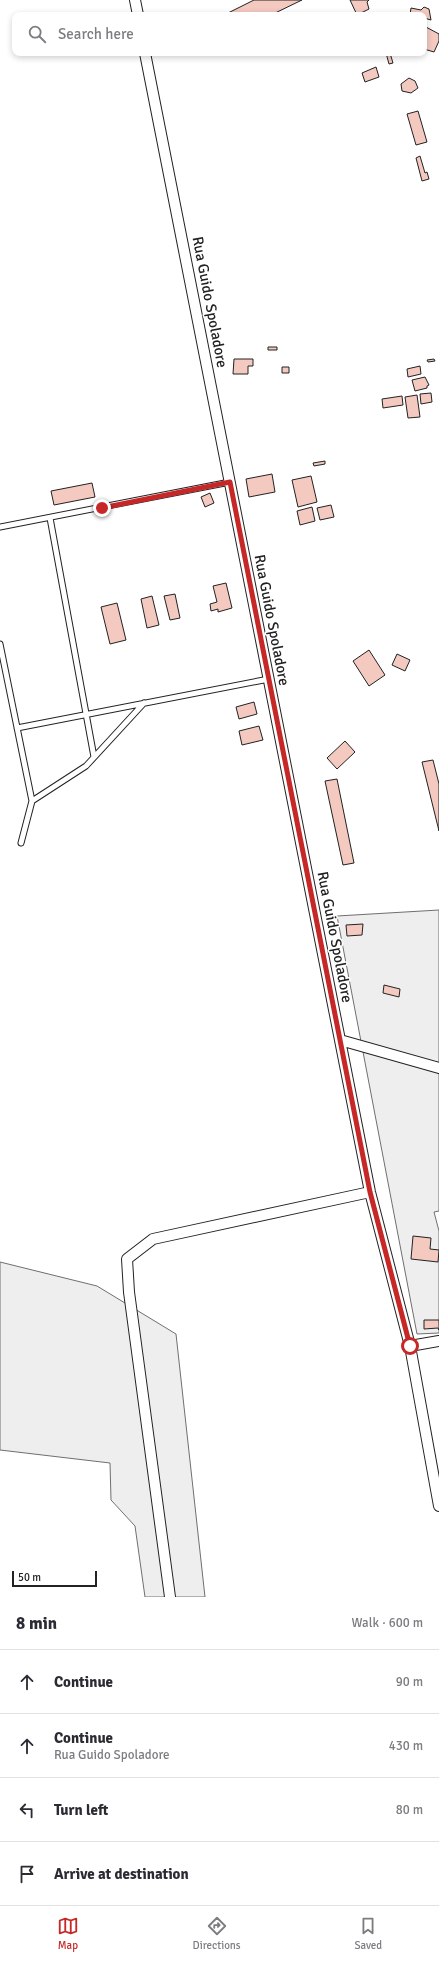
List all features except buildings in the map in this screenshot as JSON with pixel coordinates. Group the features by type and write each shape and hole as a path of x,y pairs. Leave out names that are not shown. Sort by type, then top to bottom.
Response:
{"street":[{"path":"135,0 137,12"},
{"name":"Rua Guido Spoladore","path":"146,56 370,1192 410,1346 439,1506"},
{"path":"340,1040 439,1068"},
{"path":"170,1597 129,1292 127,1259 153,1239 370,1192"},
{"path":"410,1346 439,1341"}],"lane":[{"path":"0,527 230,482"},
{"path":"50,518 94,758"},
{"path":"0,644 32,801 21,843"},
{"path":"17,728 269,679"},
{"path":"32,801 86,766 144,703"}],"shaded area":[{"path":"439,910 439,1211 434,1212 439,1231 439,1333 417,1334 337,916"},
{"path":"0,1262 97,1286 176,1334 205,1597 145,1597 135,1526 111,1500 110,1463 0,1450"}],"route":[{"path":"102,508 230,482 370,1192 410,1346"}]}
